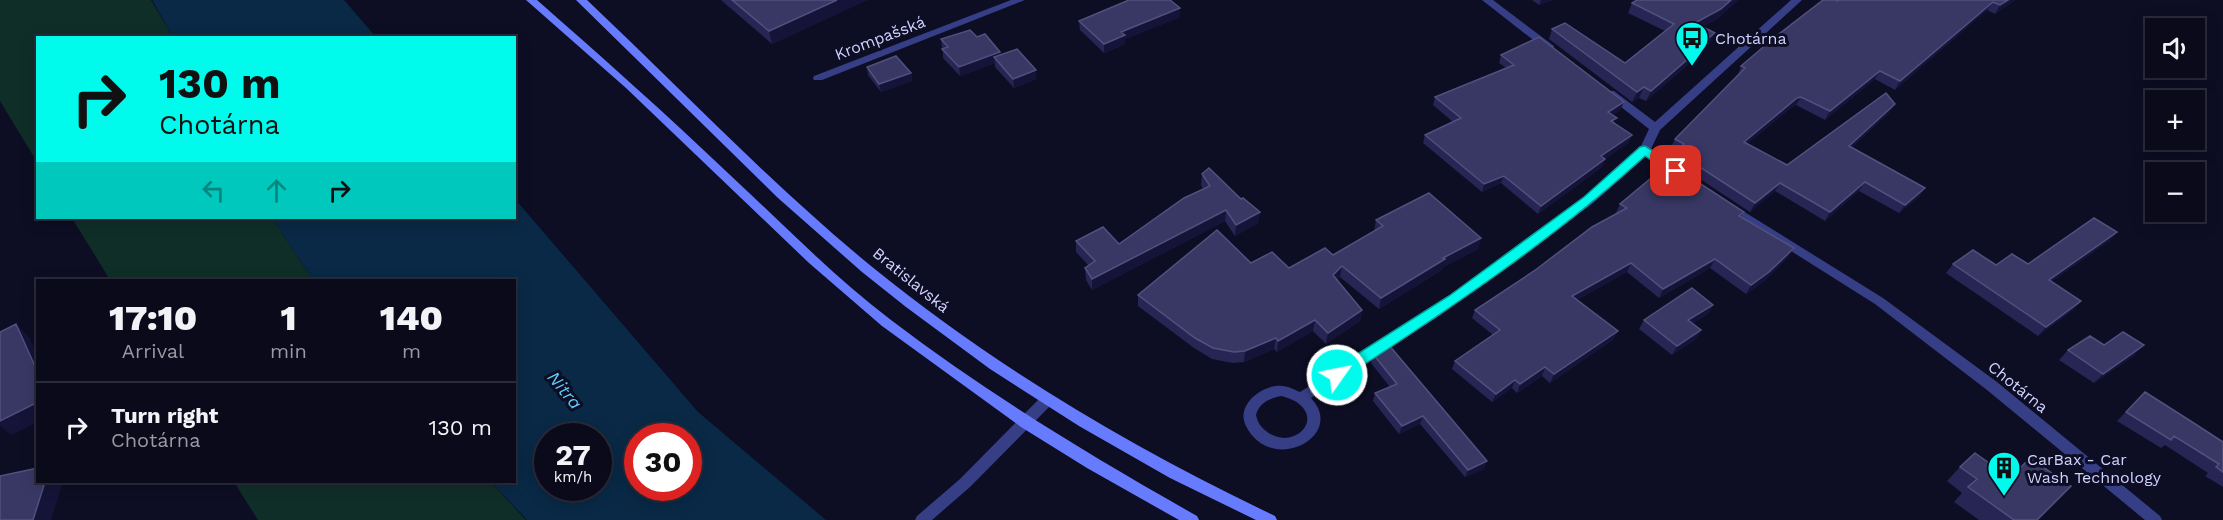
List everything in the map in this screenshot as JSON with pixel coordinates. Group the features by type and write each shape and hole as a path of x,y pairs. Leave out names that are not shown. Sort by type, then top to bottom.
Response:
{"main road":[{"path":"531,0 630,86 805,253 877,315 1026,423 1092,464 1192,520"},
{"name":"Bratislavská","path":"581,0 773,185 908,303 974,352 1047,400 1191,484 1270,520"}],"street":[{"name":"Krompašská","path":"818,78 1020,0"},
{"path":"1487,0 1558,54"},
{"path":"1301,398 1313,413 1315,422 1306,438 1286,444 1275,443 1257,432 1250,416 1256,401 1263,395 1281,392 1301,398 1444,306 1588,201 1645,150 1655,128 1797,0"},
{"path":"1602,87 1655,128"},
{"path":"1645,150 1684,177"},
{"name":"Chotárna","path":"1720,201 1879,301 1992,386 2155,520"},
{"path":"926,517 965,483 1047,400"}],"green space":[{"path":"0,0 151,0 172,36 36,36 36,160 0,101"},
{"path":"73,219 273,219 312,279 109,279"},
{"path":"235,483 492,483 526,520 258,520"}],"water":[{"path":"152,0 344,0 375,36 172,36"},
{"name":"Nitra","path":"516,200 698,412 826,520 527,520 492,483 516,483 516,279 312,279 273,219 516,219"}],"building":[{"path":"732,0 837,0 769,31"},
{"path":"1129,0 1170,0 1180,8 1121,32 1125,35 1104,44 1079,21"},
{"path":"1637,0 1731,0 1721,9 1695,23 1715,33 1701,44 1704,45 1651,91 1644,87 1637,92 1552,29 1565,23 1625,63 1674,24 1632,3"},
{"path":"1823,0 2008,0 2000,5 1993,2 1900,81 1880,71 1830,111 1801,97 1797,98 1744,142 1787,165 1886,93 1895,104 1849,146 1925,188 1905,205 1865,182 1830,212 1780,183 1755,203 1675,151 1684,144 1675,139 1745,68 1741,66"},
{"path":"970,30 977,37 985,34 1000,52 959,67 942,49 948,47 941,39"},
{"path":"1539,37 1624,102 1608,112 1617,118 1611,121 1632,135 1601,156 1605,159 1541,206 1504,176 1484,184 1425,135 1461,118 1435,97 1514,65 1501,55"},
{"path":"1017,49 1036,70 1013,79 994,57"},
{"path":"896,56 911,73 879,84 867,67"},
{"path":"1664,160 1744,212 1739,216 1794,248 1769,272 1751,285 1715,259 1663,289 1631,263 1572,296 1618,331 1554,374 1545,367 1520,384 1515,380 1496,394 1455,361 1500,330 1475,310 1534,271 1592,227 1627,208 1620,204 1662,169 1656,166"},
{"path":"1209,168 1241,199 1243,198 1260,212 1236,225 1226,210 1092,279 1085,268 1095,261 1076,241 1103,227 1119,244 1184,198 1210,186 1202,174"},
{"path":"1429,193 1481,238 1443,258 1445,259 1381,298 1342,266 1333,275 1362,310 1328,333 1315,320 1278,341 1276,338 1245,351 1234,352 1213,348 1195,338 1138,295 1217,230 1251,263 1272,252 1289,268 1325,248 1333,255 1383,226 1376,220"},
{"path":"2094,218 2117,232 2049,280 2081,301 2046,327 1953,264 1973,250 1996,265 2012,254 2028,264"},
{"path":"1692,288 1713,305 1688,320 1701,330 1677,346 1644,320"},
{"path":"16,324 36,369 36,403 0,421 0,332"},
{"path":"2123,332 2144,345 2103,374 2068,350 2090,336 2104,345"},
{"path":"1388,344 1487,461 1468,470 1423,416 1402,426 1375,393 1397,384 1373,354"},
{"path":"2145,392 2223,442 2223,472 2216,467 2219,464 2174,436 2171,440 2126,412"},
{"path":"1975,453 1992,465 2003,454 2021,467 2030,458 2071,486 2037,520 2014,520 1968,487 1977,479 1960,467"},
{"path":"36,468 36,483 45,483 33,520 0,520 0,476"}],"place":[{"name":"Chotárna","path":"1692,67"},
{"name":"CarBax - Car Wash Technology","path":"2004,497"}],"route":[{"path":"1337,375 1435,313 1588,201 1645,150 1676,171"}]}
